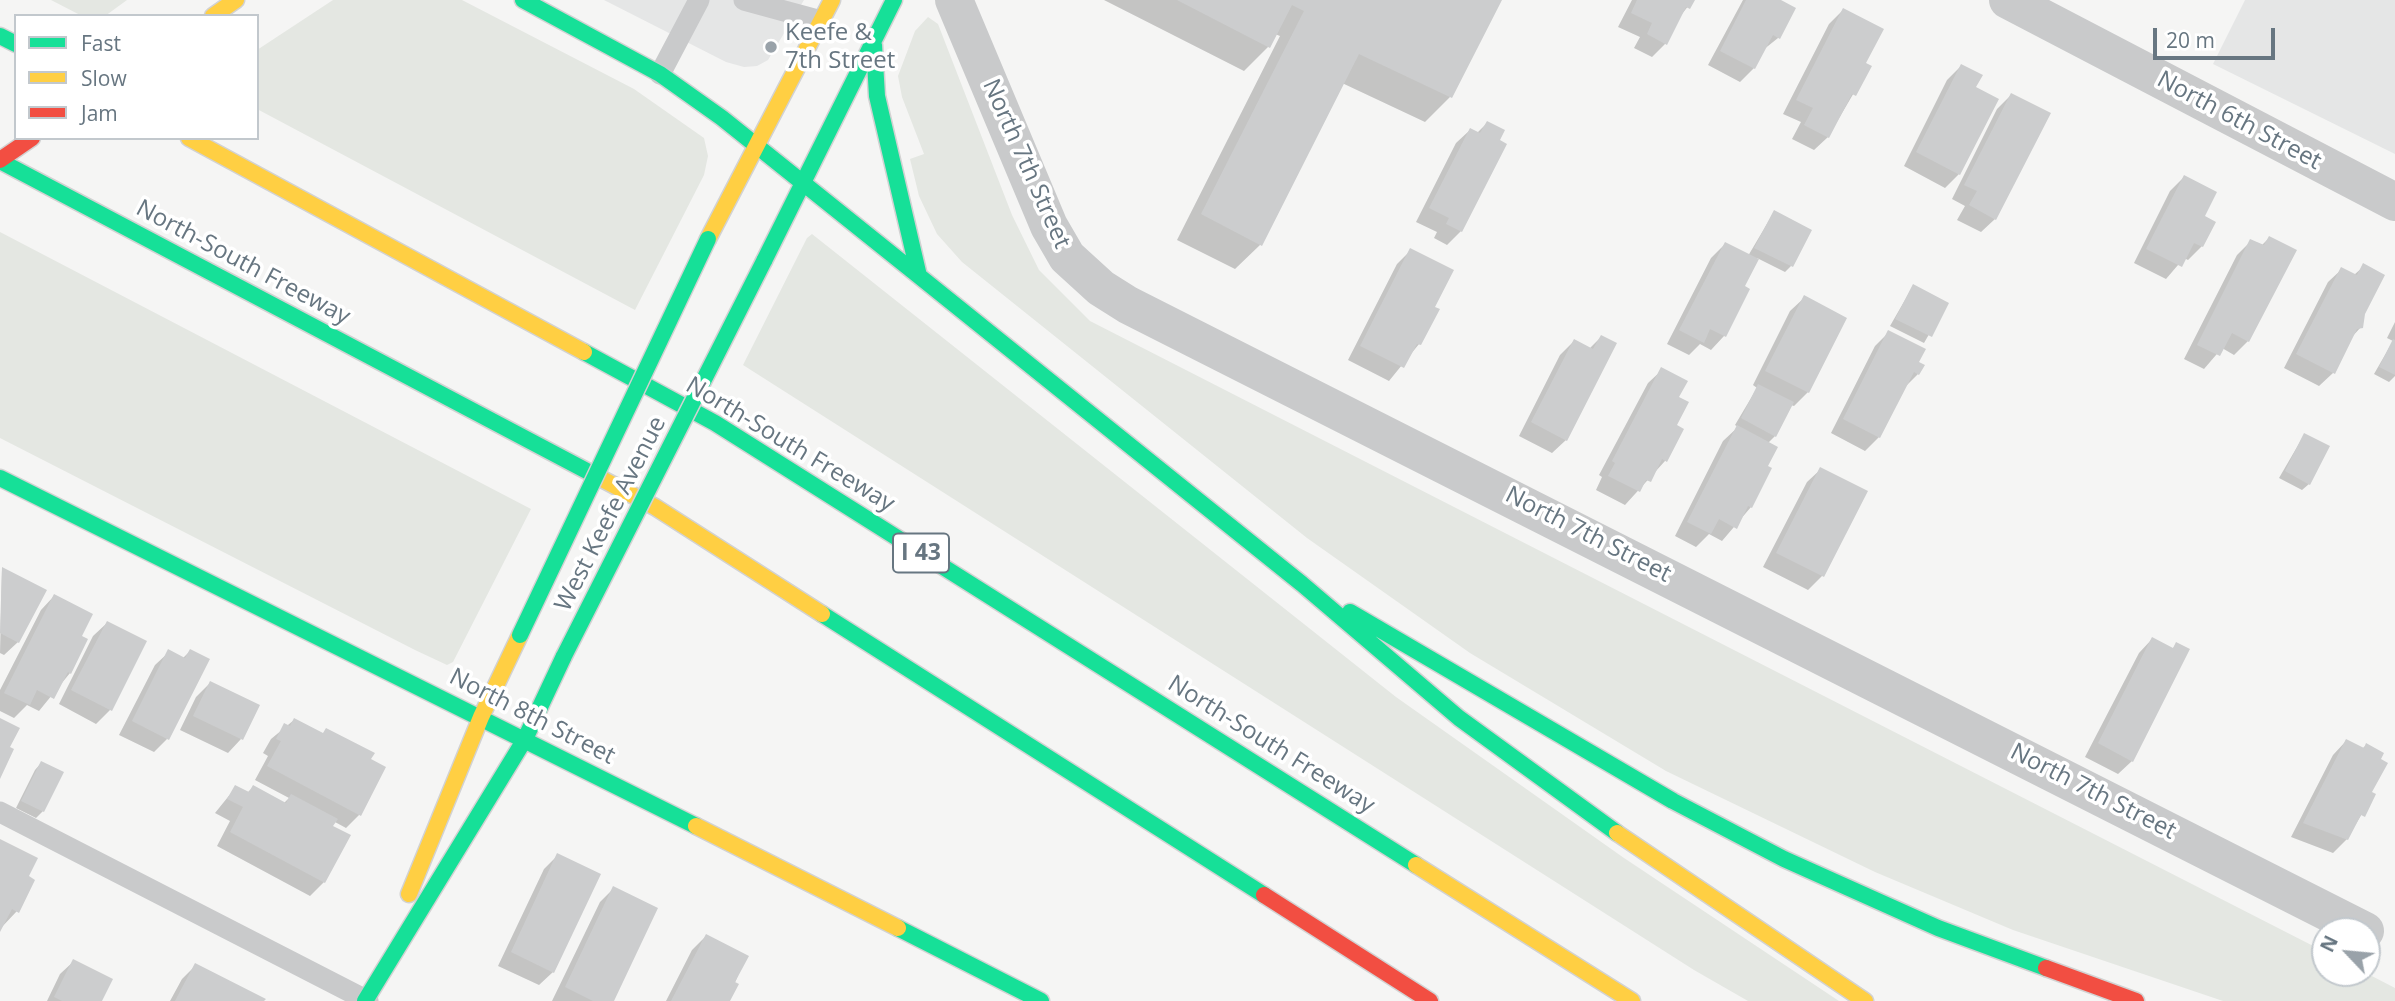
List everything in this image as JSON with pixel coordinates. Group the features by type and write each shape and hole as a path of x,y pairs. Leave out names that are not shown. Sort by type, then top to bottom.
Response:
{"main road":[{"path":"216,14 236,0"},
{"path":"523,0 660,74 722,118 1302,584 1459,718 1602,823 1865,1001"},
{"name":"West Keefe Avenue","path":"366,1001 481,717 708,239 832,0"},
{"name":"West Keefe Avenue","path":"366,1001 525,738 764,261 805,185 894,0"},
{"path":"874,43 877,96 919,276"},
{"path":"0,160 29,140"},
{"name":"North-South Freeway","path":"193,140 715,423 1632,1001"},
{"name":"North-South Freeway","path":"0,160 655,507 1430,1001"},
{"path":"13,187 167,249"},
{"name":"North 8th Street","path":"0,478 525,738 1041,1001"},
{"path":"1302,584 1674,801 1784,859 1938,928 2136,1001"}],"street":[{"name":"North 7th Street","path":"954,0 1049,226 1067,257 1101,288 2336,917"},
{"name":"North 6th Street","path":"2008,0 2395,202"}],"lane":[{"path":"660,74 699,0"},
{"path":"756,1 821,21"},
{"path":"0,811 366,1001"}],"shaded area":[{"path":"51,0 127,0 108,14 78,14"},
{"path":"333,0 462,0 634,89 704,138 708,156 704,175 635,310 259,110 259,49"},
{"path":"604,0 804,0 768,60 757,66 744,67 726,62"},
{"path":"2245,0 2395,0 2395,154 2213,64"},
{"path":"928,17 938,24 1012,215 1039,270 1090,321 2311,945 2311,987 2381,987 2381,981 2395,988 2395,1001 2223,1001 2013,930 1875,872 1666,771 1470,653 1307,538 962,262 937,234 919,196 910,159 924,154 902,97 898,76 915,31"},
{"path":"0,232 531,509 453,662 447,665 415,650 0,438"},
{"path":"812,234 1396,697 1624,858 1839,1001 1748,1001 1694,970 743,365 807,238"}],"building":[{"path":"1177,0 1502,0 1452,98 1359,54 1262,246 1201,214 1304,11 1292,5 1270,48"},
{"path":"1637,0 1695,0 1690,9 1686,7 1667,45 1647,34 1652,23 1631,13"},
{"path":"1746,0 1781,0 1796,8 1780,39 1773,35 1755,69 1720,51"},
{"path":"1843,8 1884,29 1866,63 1872,66 1856,96 1852,94 1829,138 1804,125 1813,108 1796,100"},
{"path":"1961,64 1983,75 1976,87 1999,99 1960,175 1916,152"},
{"path":"2011,93 2051,113 1996,220 1969,205 1977,191 1964,185"},
{"path":"1487,121 1505,130 1500,140 1507,144 1462,232 1446,224 1449,218 1429,208 1470,128 1480,133"},
{"path":"2184,175 2217,192 2205,216 2216,222 2203,247 2194,243 2182,267 2146,249"},
{"path":"1774,210 1812,230 1793,267 1754,248"},
{"path":"2269,236 2297,250 2249,342 2232,333 2220,356 2197,345 2250,239 2264,245"},
{"path":"1725,242 1759,259 1745,286 1750,289 1726,337 1710,329 1704,343 1679,330"},
{"path":"1410,248 1454,270 1435,307 1440,309 1421,345 1417,344 1404,368 1360,346"},
{"path":"2363,263 2385,275 2365,314 2363,328 2357,329 2335,374 2296,354 2341,267 2357,275"},
{"path":"1913,284 1949,303 1932,337 1895,319"},
{"path":"1804,295 1847,318 1809,393 1765,371"},
{"path":"1888,330 1926,349 1919,362 1925,365 1919,375 1914,372 1880,438 1843,419"},
{"path":"1601,335 1617,343 1567,441 1531,422 1574,339 1593,349"},
{"path":"2393,339 2395,340 2395,375 2379,367"},
{"path":"1661,367 1688,381 1679,397 1689,402 1677,425 1684,429 1667,462 1662,459 1651,482 1646,480 1640,492 1608,476 1615,463 1612,461"},
{"path":"1758,384 1794,402 1776,437 1741,418"},
{"path":"1737,425 1778,447 1768,466 1772,468 1752,508 1748,506 1737,529 1719,519 1711,534 1687,522"},
{"path":"2304,433 2330,446 2310,485 2285,471"},
{"path":"1820,467 1868,491 1824,577 1776,553"},
{"path":"2,567 47,590 19,643 0,633"},
{"path":"54,594 93,614 82,636 88,639 71,674 68,672 54,699 37,690 30,705 4,693"},
{"path":"107,621 147,641 112,711 71,690"},
{"path":"2152,637 2173,648 2176,642 2190,649 2133,762 2098,743"},
{"path":"168,649 185,658 190,649 210,659 169,740 132,721"},
{"path":"210,681 260,705 243,740 193,716"},
{"path":"0,718 20,728 10,747 14,749 0,779"},
{"path":"294,718 323,733 326,728 375,753 371,759 386,767 361,816 267,766 281,741 276,739 284,723 290,726"},
{"path":"2346,739 2364,748 2366,743 2384,753 2381,759 2388,763 2372,792 2376,794 2365,817 2361,815 2348,840 2303,823"},
{"path":"41,761 64,772 44,812 21,801"},
{"path":"235,785 249,792 253,785 286,803 291,794 338,819 333,826 351,835 325,883 230,832 243,807 227,799"},
{"path":"0,839 38,858 29,876 35,880 19,913 12,909 0,932"},
{"path":"557,853 601,874 554,973 511,952"},
{"path":"613,886 658,908 614,1001 593,1001 565,987"},
{"path":"706,934 749,956 735,982 739,984 730,1001 671,1001"},
{"path":"73,959 113,979 102,1001 62,1001 54,997"},
{"path":"195,963 266,999 175,1001"}],"traffic: fast":[{"path":"523,0 660,74 722,118 919,276"},
{"path":"764,261 894,0"},
{"path":"0,36 14,43"},
{"path":"874,45 877,96 919,276"},
{"path":"0,161 602,479"},
{"path":"520,635 708,239"},
{"path":"564,656 764,261"},
{"path":"919,276 1302,584 1459,718 1617,833"},
{"path":"584,352 715,423 1416,865"},
{"path":"0,478 696,826"},
{"path":"1350,612 1673,801 1784,859 1938,928 2046,968"},
{"path":"822,614 1264,895"},
{"path":"365,1001 525,739 564,656"},
{"path":"898,928 1041,1001"}],"traffic: slow":[{"path":"216,14 236,0"},
{"path":"708,239 832,0"},
{"path":"193,140 584,352"},
{"path":"602,479 655,507 822,614"},
{"path":"409,894 481,717 520,635"},
{"path":"696,826 898,928"},
{"path":"1617,833 1865,1001"},
{"path":"1416,865 1632,1001"}],"traffic: jam":[{"path":"0,160 29,140"},
{"path":"1264,895 1430,1001"},
{"path":"2046,968 2136,1001"}],"place":[{"name":"Keefe & 7th Street","path":"771,47"}]}
